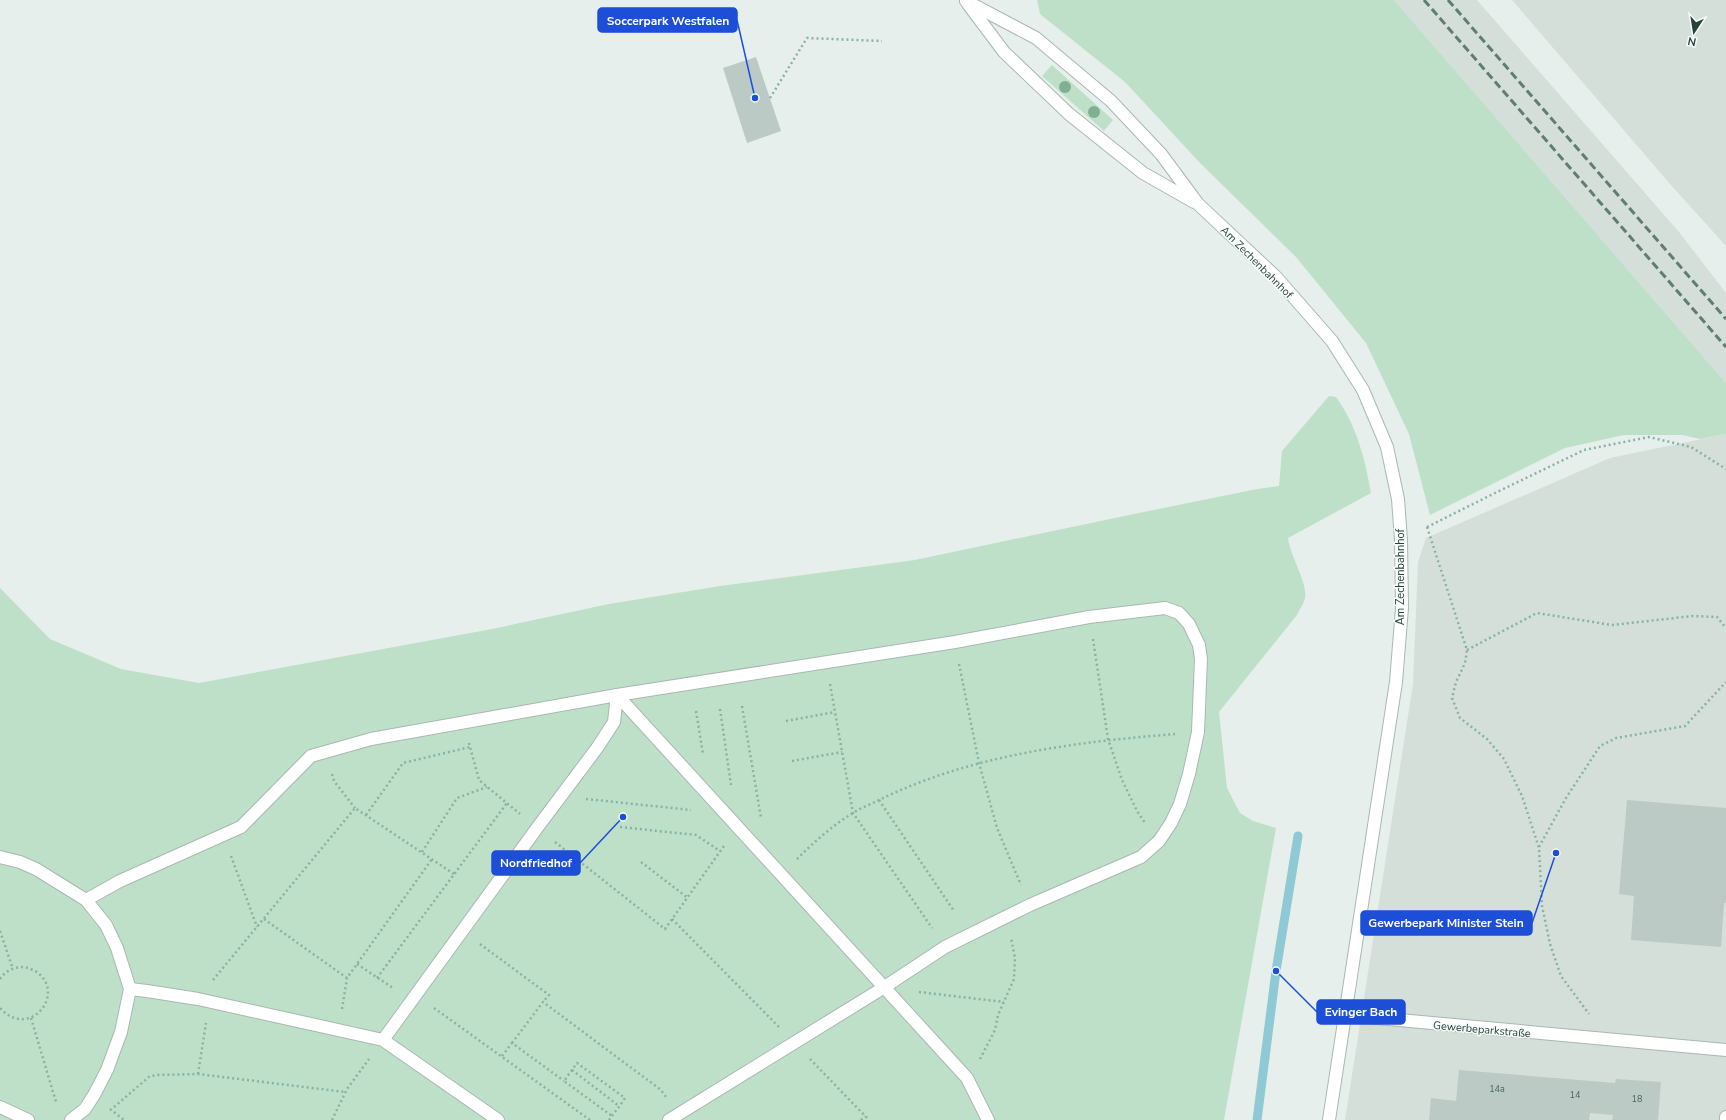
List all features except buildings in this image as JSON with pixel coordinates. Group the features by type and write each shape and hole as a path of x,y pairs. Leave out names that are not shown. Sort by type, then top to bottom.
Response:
{"street":[{"name":"Am Zechenbahnhof","path":"965,1 1004,52 1069,114 1143,173 1198,204"},
{"name":"Am Zechenbahnhof","path":"965,1 1036,38 1111,101 1161,154 1198,204 1276,277 1332,342 1363,390 1387,447 1398,499 1401,540 1402,608 1396,682 1344,1015"},
{"path":"86,900 120,881 242,827 311,756 371,739 617,695 955,642 1089,617 1165,608 1179,613 1189,624 1199,645 1201,659 1198,732 1189,774 1180,804 1171,823 1158,841 1141,857 1030,905 945,947 883,988 673,1117"},
{"path":"383,1040 597,748 614,722 617,695"},
{"path":"617,695 883,988 967,1078 988,1120"},
{"path":"0,857 20,862 36,869 86,900 106,925 117,948 130,989 121,1032 108,1070 85,1109 71,1120"},
{"path":"130,989 204,1000 383,1040 498,1120"},
{"name":"Gewerbeparkstraße","path":"1344,1015 1726,1050"},
{"path":"1329,1120 1344,1015"},
{"path":"0,1107 28,1120"}],"path":[{"path":"770,98 807,38 882,40"},
{"path":"1401,540 1495,492 1584,450 1649,437 1691,446 1726,469"},
{"path":"1427,527 1467,650 1465,663 1456,682 1452,698 1460,718 1486,739 1504,759 1522,796 1539,848 1542,906 1550,944 1561,976 1590,1016 1588,1038"},
{"path":"1467,650 1537,613 1612,625 1692,616 1717,617 1726,628"},
{"path":"1089,617 1108,739 1122,780 1137,811 1158,841"},
{"path":"955,642 979,763 997,828 1030,905"},
{"path":"826,662 853,813 945,947"},
{"path":"1539,848 1566,798 1600,746 1616,738 1685,726 1726,682"},
{"path":"742,706 761,821"},
{"path":"720,709 732,787"},
{"path":"786,721 835,712"},
{"path":"781,874 819,838 853,813 910,785 979,763 1108,739 1198,732"},
{"path":"366,815 403,763 470,747"},
{"path":"792,762 842,752"},
{"path":"323,753 334,781 355,808 454,874"},
{"path":"422,852 457,798 487,786"},
{"path":"561,796 725,814"},
{"path":"879,800 954,911"},
{"path":"377,978 507,803"},
{"path":"198,1074 204,1000 257,927 355,808"},
{"path":"620,827 696,835 720,851"},
{"path":"665,929 737,827"},
{"path":"223,835 257,927"},
{"path":"339,1030 347,978 432,859"},
{"path":"641,862 688,898"},
{"path":"264,919 347,978"},
{"path":"672,919 869,1120"},
{"path":"967,1078 983,1054 995,1030 1004,1002 1014,979 1015,958 1012,940 1002,919"},
{"path":"0,931 13,969"},
{"path":"462,931 549,995 502,1056"},
{"path":"357,964 377,978 414,998 502,1056 590,1120"},
{"path":"0,979 9,970 26,967 41,975 46,982 48,991 47,1000 38,1014 31,1018 14,1018 6,1014 0,1008"},
{"path":"883,988 974,1000 1004,1002"},
{"path":"543,1002 661,1090 673,1117"},
{"path":"31,1018 57,1105"},
{"path":"332,1120 345,1092 383,1040"},
{"path":"512,1043 612,1116"},
{"path":"564,1081 577,1063 625,1098 609,1120"},
{"path":"572,1070 619,1106"},
{"path":"111,1110 150,1076 198,1074 345,1092"},
{"path":"861,1120 865,1116"}],"shaded area":[{"path":"1394,0 1477,0 1679,232 1726,293 1726,383"},
{"path":"1512,0 1726,0 1726,246 1670,184"},
{"path":"1726,434 1726,1120 1345,1120 1413,684 1418,562 1426,538 1610,458"}],"green space":[{"path":"1037,0 1394,0 1726,383 1726,434 1700,439 1682,435 1624,435 1565,448 1430,515 1409,434 1366,343 1296,257 1200,163 1125,82 1040,14"},
{"path":"1052,65 1113,120 1104,131 1042,76"},
{"path":"1329,396 1336,397 1355,431 1363,455 1371,493 1288,538 1289,545 1304,585 1304,602 1297,615 1219,712 1227,788 1240,813 1253,821 1276,828 1224,1120 0,1120 0,588 50,639 121,669 199,683 492,629 609,604 720,586 915,560 1134,514 1257,489 1279,486 1282,451"}],"waterway":[{"path":"1257,1120 1276,971 1298,836"}],"railway":[{"path":"1424,0 1726,347"},
{"path":"1448,0 1726,319"}],"place":[{"name":"Soccerpark Westfalen","path":"755,98"},
{"name":"Nordfriedhof","path":"623,817"},
{"name":"Gewerbepark Minister Stein","path":"1556,853"},
{"name":"Evinger Bach","path":"1276,971"}]}
